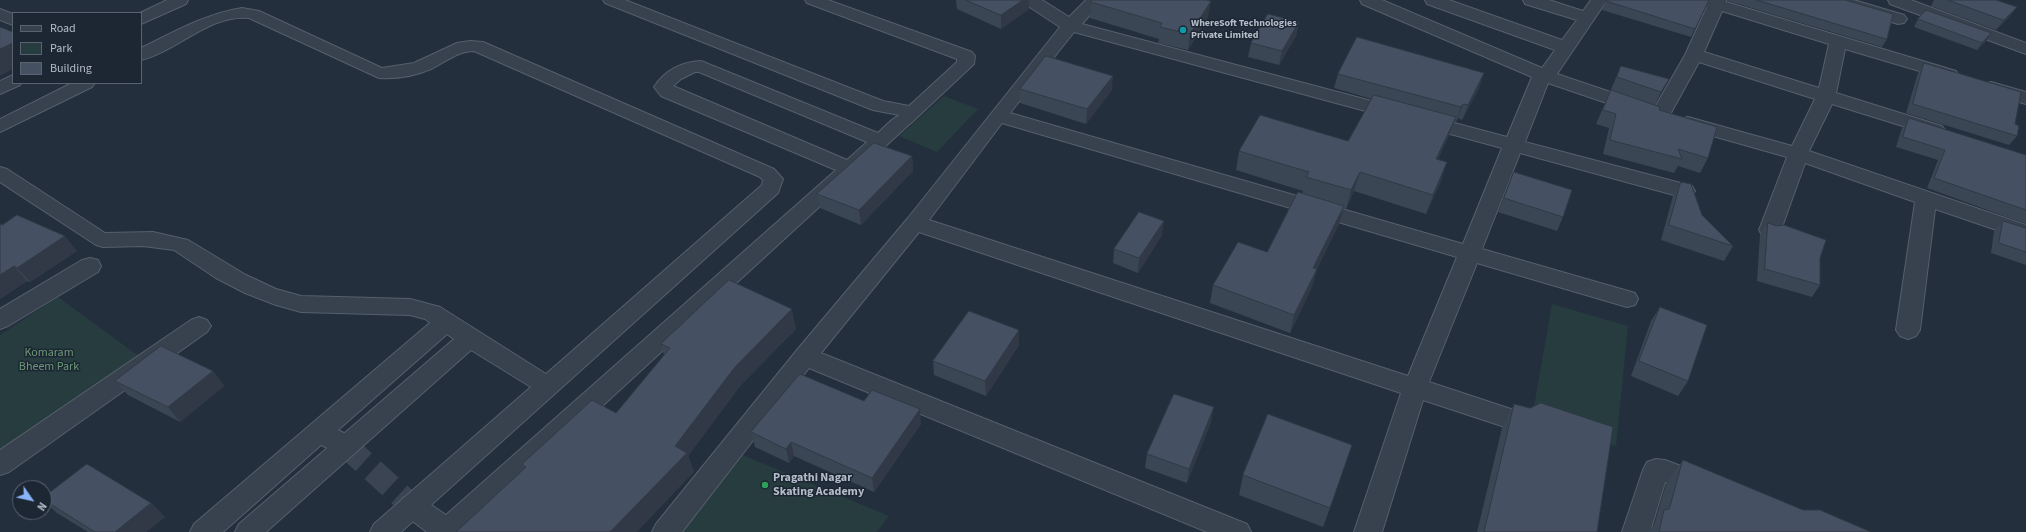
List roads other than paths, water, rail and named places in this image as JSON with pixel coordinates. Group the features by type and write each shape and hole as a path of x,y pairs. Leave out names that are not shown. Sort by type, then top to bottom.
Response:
{"street":[{"path":"142,19 180,0"},
{"path":"612,0 880,106 908,115"},
{"path":"412,506 447,532 879,140 965,64 966,56 813,0"},
{"path":"1031,0 1070,26 1685,191"},
{"path":"666,532 805,356 915,223 1070,26 1095,0"},
{"path":"1368,0 1544,76 1660,116 1798,154 2026,233"},
{"path":"1433,0 1565,47"},
{"path":"1531,0 1586,17"},
{"path":"1368,532 1415,388 1514,144 1544,76 1599,0"},
{"path":"1837,0 1898,19"},
{"path":"1896,0 2026,49"},
{"path":"1660,116 1694,55 1712,1 2026,98"},
{"path":"142,55 207,22 225,15 242,12 253,14 379,73 392,73 418,67 461,47 477,46 771,176 773,180 771,188 383,532"},
{"path":"0,14 12,20"},
{"path":"1770,230 1798,154 1826,96 1838,41"},
{"path":"1694,55 1952,135"},
{"path":"849,168 668,92 663,87 671,79 688,68 701,66 879,140"},
{"path":"0,88 12,82"},
{"path":"0,126 84,84"},
{"path":"998,116 1627,299"},
{"path":"0,173 96,237 103,240 157,239 175,242 233,279 287,301 301,304 410,307 432,313 548,386"},
{"path":"1908,330 1926,198"},
{"path":"915,223 1517,421"},
{"path":"0,320 90,266"},
{"path":"204,532 446,322"},
{"path":"0,464 199,326"},
{"path":"248,532 470,338"},
{"path":"805,356 1237,532"},
{"path":"318,432 346,446"},
{"path":"1636,532 1656,470 1665,471 1719,493"}],"tunnel":[{"path":"346,446 412,506"}],"place":[{"name":"WhereSoft Technologies Private Limited","path":"1183,30"},
{"name":"Pragathi Nagar Skating Academy","path":"765,485"}],"park label":[{"name":"Komaram Bheem Park","path":"49,360"}]}
